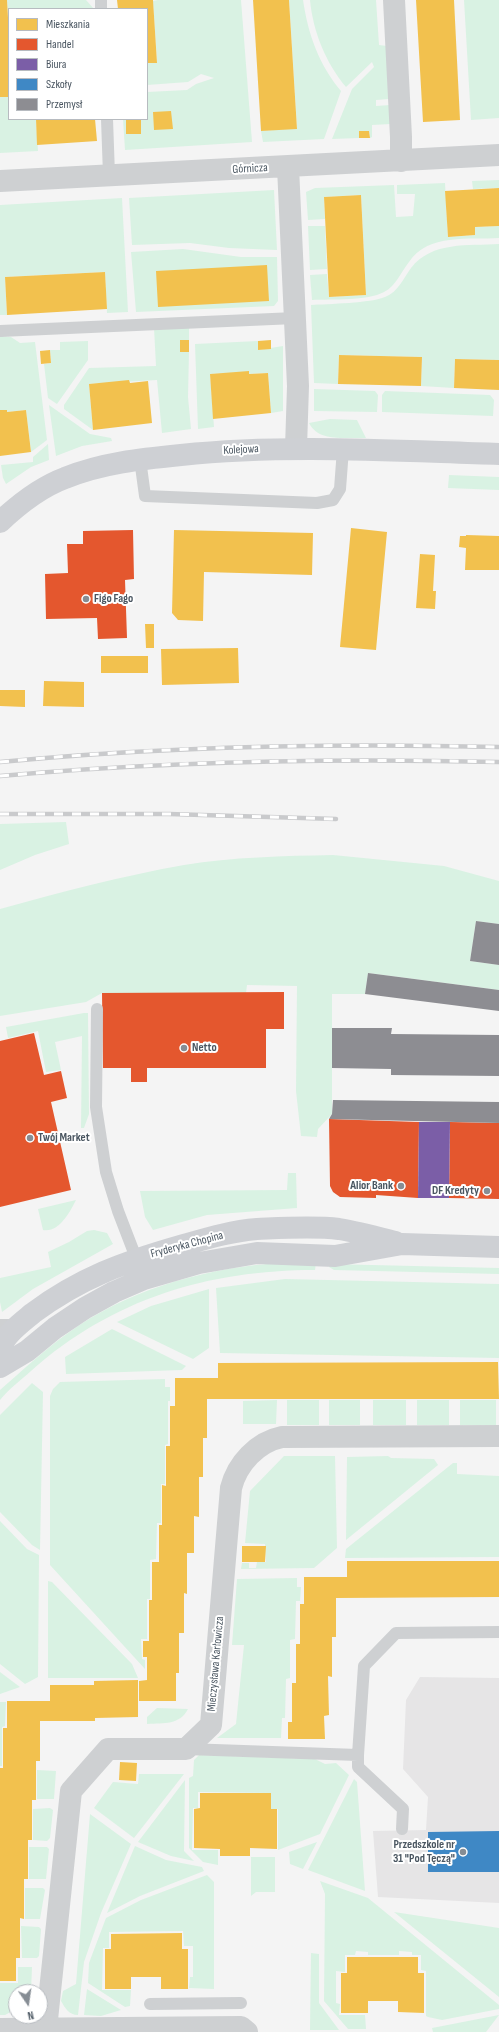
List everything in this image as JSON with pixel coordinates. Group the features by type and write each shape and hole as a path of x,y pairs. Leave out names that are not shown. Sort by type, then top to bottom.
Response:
{"street":[{"path":"394,0 401,161"},
{"name":"Górnicza","path":"0,180 288,167 499,155"},
{"path":"288,167 298,386 296,448"},
{"name":"Kolejowa","path":"0,522 15,508 38,492 64,478 107,465 140,459 240,450 296,448 499,454"},
{"name":"Fryderyka Chopina","path":"0,1348 9,1334 9,1325 59,1294 93,1276 137,1258 212,1236 256,1229 338,1229 402,1244 499,1247"},
{"name":"Fryderyka Chopina","path":"0,1367 27,1351 55,1328 85,1308 144,1279 199,1263 257,1253 335,1256 402,1244"},
{"name":"Mieczysława Karłowicza","path":"186,1749 211,1725 231,1488 234,1477 251,1453 272,1439 282,1437 499,1436"},
{"path":"46,2029 71,1791 108,1749 186,1749"},
{"path":"0,2029 240,2027 246,2032"}],"lane":[{"path":"107,120 109,175"},
{"path":"0,331 295,318"},
{"path":"140,459 145,496 317,503 332,500 340,490 343,449"},
{"path":"97,1009 96,1108 105,1165 118,1211 144,1279"},
{"path":"402,1829 403,1809 358,1767 364,1666 396,1633 499,1632"},
{"path":"186,1749 358,1755"},
{"path":"150,2004 241,2003"}],"shaded area":[{"path":"420,1677 499,1678 499,1903 378,1897 373,1831 426,1830 428,1797 403,1769 406,1700"}],"green space":[{"path":"7,0 86,0 93,8 8,8 8,18"},
{"path":"241,0 252,142 125,150 123,120 148,120 148,92 187,90 196,84 214,78 201,74 188,82 148,85 148,63 157,62 153,1"},
{"path":"289,0 303,0 311,37 326,71 341,91 324,139 263,142 261,131 297,128"},
{"path":"310,0 376,0 379,45 387,46 389,99 376,100 376,106 390,105 391,124 372,125 372,137 370,138 369,131 359,131 359,138 332,139 352,89 374,67 372,62 346,87 332,68 317,35"},
{"path":"464,0 499,0 499,118 471,120"},
{"path":"0,97 8,97 8,120 36,120 38,151 0,153"},
{"path":"499,180 499,188 473,189 472,181"},
{"path":"445,183 448,237 475,235 475,227 499,226 499,238 450,240 427,246 417,253 409,262 392,286 377,295 359,298 312,300 310,275 327,274 329,297 366,295 361,195 324,197 325,219 308,220 306,192 315,188 394,185 396,217 413,216 415,194 397,194 397,185"},
{"path":"274,190 277,250 229,248 190,243 132,245 129,198"},
{"path":"122,198 128,312 107,313 105,272 5,277 7,315 0,315 0,205"},
{"path":"308,226 325,226 327,269 310,270"},
{"path":"499,244 499,360 455,359 454,388 421,386 422,357 339,355 338,384 314,383 311,305 360,302 385,297 397,289 411,268 429,253 440,249 463,245"},
{"path":"183,249 241,257 277,257 278,301 274,306 136,312 131,252"},
{"path":"189,327 189,340 180,340 180,352 189,352 188,397 191,429 162,433 157,380 89,384 93,430 64,409 64,405 89,368 156,366 154,328"},
{"path":"0,336 11,337 20,343 35,342 47,440 31,452 26,410 7,412 6,410 0,410"},
{"path":"88,341 88,360 57,404 48,398 44,364 51,363 50,350 60,350 60,342"},
{"path":"258,341 258,350 283,346 283,411 271,413 268,373 249,374 249,372 210,374 214,427 198,429 195,344"},
{"path":"314,389 375,391 378,395 377,412 314,411"},
{"path":"385,391 490,395 494,400 493,416 382,412 382,395"},
{"path":"49,405 90,434 111,438 112,441 82,446 56,456"},
{"path":"330,419 357,420 366,438 334,438 326,436 319,434 309,423"},
{"path":"48,444 49,460 31,467 6,484 3,478 1,465 33,462 33,457"},
{"path":"449,475 499,477 499,490 448,488"},
{"path":"66,822 69,844 35,855 0,870 0,824"},
{"path":"333,855 444,866 499,881 499,924 476,921 470,961 499,965 499,990 368,973 365,994 332,994 332,1114 318,1129 317,1137 301,1136 296,1091 297,986 247,985 246,993 102,993 86,1002 0,1016 0,909 46,896 138,874 202,862 277,856"},
{"path":"88,1013 89,1114 84,1128 81,1128 82,1036 55,1042 61,1070 46,1072 38,1031 8,1038 6,1027"},
{"path":"288,1173 296,1173 297,1208 207,1215 153,1230 145,1217 140,1191 287,1190"},
{"path":"76,1200 67,1216 59,1225 49,1230 43,1230 38,1209"},
{"path":"94,1230 107,1233 113,1244 33,1289 2,1312 0,1302 0,1278 51,1267 48,1252 87,1231"},
{"path":"273,1263 316,1263 315,1270 275,1271 199,1283 128,1307 94,1325 62,1346 31,1371 0,1400 0,1390 42,1353 68,1333 113,1306 137,1295 163,1285 188,1278 241,1267"},
{"path":"329,1264 499,1268 499,1274 334,1270 329,1267"},
{"path":"285,1279 499,1284 499,1358 220,1353 216,1288"},
{"path":"209,1289 209,1348 193,1359 117,1322 151,1306"},
{"path":"112,1329 186,1366 182,1370 66,1374 65,1357"},
{"path":"165,1379 165,1387 170,1387 170,1401 168,1401 168,1444 165,1445 165,1484 161,1484 161,1523 157,1523 156,1559 150,1560 150,1599 147,1599 147,1639 141,1639 142,1659 145,1660 145,1669 50,1565 50,1396 53,1389 60,1382"},
{"path":"32,1383 43,1392 40,1550 32,1545 0,1512 0,1415"},
{"path":"277,1400 276,1424 243,1424 243,1401"},
{"path":"287,1400 319,1400 319,1425 287,1425"},
{"path":"329,1400 360,1400 360,1425 329,1425"},
{"path":"373,1400 406,1400 406,1425 373,1425"},
{"path":"417,1400 449,1400 449,1425 417,1425"},
{"path":"460,1400 496,1400 496,1425 460,1425"},
{"path":"284,1456 335,1456 337,1548 314,1568 241,1569 242,1563 249,1563 249,1568 256,1568 257,1562 266,1562 265,1544 245,1543 250,1491"},
{"path":"388,1456 391,1458 434,1459 438,1465 346,1540 347,1457"},
{"path":"453,1463 457,1463 457,1474 499,1476 499,1557 345,1558 346,1549"},
{"path":"0,1521 27,1549 39,1555 38,1677 25,1684 0,1664"},
{"path":"297,1578 297,1587 301,1587 300,1601 296,1601 295,1639 290,1640 290,1678 286,1679 285,1718 282,1718 281,1738 217,1738 236,1724 244,1645 232,1645 237,1579"},
{"path":"48,1581 52,1582 132,1664 138,1678 48,1678"},
{"path":"0,1672 20,1687 0,1694"},
{"path":"0,1702 6,1702 5,1726 2,1727 2,1766 0,1766"},
{"path":"157,1708 188,1709 181,1718 176,1721 147,1724 147,1717"},
{"path":"199,1755 315,1759 325,1764 336,1763 349,1775 320,1834 278,1850 278,1809 271,1809 271,1793 198,1792 198,1808 193,1808 192,1850 218,1850 218,1865 203,1862 189,1848 189,1778 193,1776 194,1760"},
{"path":"37,1770 56,1771 54,1799 37,1799"},
{"path":"139,1774 184,1774 134,1838 94,1808 113,1782 138,1784"},
{"path":"354,1779 357,1782 365,1891 308,1870"},
{"path":"185,1780 184,1851 194,1861 171,1856 138,1842"},
{"path":"50,1808 53,1810 50,1838 47,1841 33,1840 33,1809"},
{"path":"90,1814 131,1844 101,1913 84,1962 78,2015 75,2015 66,2009 61,2001 63,1991 76,1984"},
{"path":"317,1842 303,1869 290,1864 289,1852"},
{"path":"135,1846 166,1860 202,1867 204,1871 140,1896 107,1913"},
{"path":"29,1847 47,1847 49,1849 46,1879 29,1879"},
{"path":"251,1857 275,1857 275,1892 256,1892 251,1896"},
{"path":"207,1875 214,1882 214,1989 189,1988 190,1977 193,1977 193,1946 184,1946 183,1931 109,1932 109,1948 103,1948 102,1990 131,1990 130,2006 125,2007 88,1983 89,1963 106,1918 141,1900"},
{"path":"320,1881 368,1898 499,2005 499,2009 442,2020 428,2017 426,2016 426,1971 421,1970 421,1955 412,1955 412,1952 399,1951 399,1955 368,1955 368,1952 356,1951 355,1955 345,1955 345,1972 336,1971 336,2003 340,2004 339,2015 365,2015 366,2029 348,2029 324,2001 325,1894"},
{"path":"25,1888 43,1888 45,1890 40,1919 25,1919"},
{"path":"394,1912 499,1928 499,1997"},
{"path":"21,1926 39,1927 41,1929 39,1956 37,1958 22,1958"},
{"path":"311,1953 319,1954 319,2003 339,2030 310,2030"},
{"path":"18,1967 32,1967 31,1984 8,1984 8,2013 0,2015 0,1983 18,1983"},
{"path":"87,1989 121,2010 101,2016 84,2015"},
{"path":"499,2015 486,2032 433,2032 432,2028"}],"building: Mieszkania":[{"path":"0,0 7,0 8,97 0,97"},
{"path":"117,0 153,0 157,63 148,63 148,8 118,8"},
{"path":"253,0 289,0 297,129 261,131"},
{"path":"416,0 454,0 460,120 423,122"},
{"path":"171,111 173,129 154,130 153,112"},
{"path":"36,120 95,120 97,141 37,145"},
{"path":"126,120 141,120 141,134 126,134"},
{"path":"359,131 369,131 370,138 359,138"},
{"path":"499,188 499,226 475,227 475,235 448,237 445,191"},
{"path":"361,195 366,295 329,297 324,197"},
{"path":"267,265 269,301 158,307 156,271"},
{"path":"105,272 107,309 7,315 5,277"},
{"path":"180,340 189,340 189,352 180,352"},
{"path":"271,340 271,349 258,350 258,341"},
{"path":"50,350 51,363 41,364 40,351"},
{"path":"339,355 422,357 421,386 338,384"},
{"path":"455,359 499,360 499,390 454,388"},
{"path":"249,371 249,374 268,373 271,413 213,419 210,374"},
{"path":"129,380 130,383 148,381 152,423 93,430 89,384"},
{"path":"0,410 7,410 7,412 26,410 31,452 0,456"},
{"path":"351,528 387,532 376,650 340,647"},
{"path":"174,530 313,533 312,575 204,572 203,621 178,620 172,613"},
{"path":"460,536 499,536 499,570 465,570 466,548 459,547"},
{"path":"420,554 435,555 433,591 436,591 435,609 416,608"},
{"path":"145,624 154,624 154,648 146,648"},
{"path":"238,648 239,683 162,685 161,649"},
{"path":"101,656 148,656 148,673 101,673"},
{"path":"44,681 84,682 84,707 43,706"},
{"path":"0,690 25,690 25,707 0,706"},
{"path":"498,1362 499,1399 207,1399 207,1438 203,1438 203,1477 199,1477 199,1517 194,1516 194,1553 187,1553 187,1594 184,1593 184,1633 179,1633 179,1673 176,1673 176,1701 139,1701 139,1681 147,1680 147,1657 143,1657 143,1641 149,1641 149,1600 152,1600 152,1562 159,1562 159,1525 162,1525 162,1485 166,1486 166,1446 170,1446 170,1406 175,1406 175,1378 218,1378 218,1363"},
{"path":"242,1546 266,1546 265,1562 242,1562"},
{"path":"347,1561 499,1561 499,1597 336,1598 336,1637 332,1637 332,1677 328,1676 329,1715 324,1716 325,1739 288,1739 288,1722 292,1722 292,1683 296,1683 296,1644 300,1644 300,1604 304,1604 304,1577 347,1577"},
{"path":"138,1680 138,1717 95,1718 95,1721 40,1721 40,1761 36,1761 36,1800 32,1800 32,1840 28,1840 28,1879 24,1879 24,1919 20,1918 20,1958 16,1958 16,1981 0,1981 0,1768 3,1768 3,1728 7,1728 7,1701 50,1701 50,1685 94,1685 94,1681"},
{"path":"120,1762 137,1763 136,1781 119,1780"},
{"path":"200,1793 271,1793 271,1809 277,1809 277,1849 250,1848 250,1856 220,1856 220,1849 194,1848 194,1809 200,1808"},
{"path":"182,1933 182,1949 188,1949 188,1989 161,1989 161,1977 131,1977 131,1989 105,1989 105,1949 111,1949 111,1934"},
{"path":"347,1957 418,1957 418,1973 424,1973 424,2013 398,2012 398,2001 368,2001 368,2013 341,2013 341,1973 347,1973"}],"building: Handel":[{"name":"Figo Fago","path":"133,530 134,579 125,580 127,638 98,639 97,618 46,619 45,574 68,573 67,544 83,544 83,531"},
{"name":"Netto","path":"284,992 284,1029 266,1029 266,1068 147,1068 147,1082 131,1082 131,1068 103,1068 102,993"},
{"name":"Twój Market","path":"34,1033 44,1075 61,1071 67,1098 51,1102 71,1190 0,1207 0,1041"},
{"path":"329,1119 419,1122 418,1198 376,1195 376,1198 340,1197 333,1192 330,1186"},
{"path":"450,1122 499,1123 499,1199 449,1198"}],"building: Biura":[{"path":"419,1122 450,1122 449,1198 418,1198"}],"building: Szkoły":[{"name":"Przedszkole nr 31 \"Pod Tęczą\"","path":"499,1831 499,1872 428,1872 428,1832"}],"building: Przemysł":[{"path":"476,921 499,924 499,965 470,961"},
{"path":"368,973 499,990 499,1011 365,994"},
{"path":"332,1028 392,1028 391,1034 499,1035 499,1076 391,1075 391,1069 332,1068"},
{"path":"333,1100 499,1102 499,1123 329,1119 332,1114"}],"railway":[{"path":"0,762 125,752 249,747 374,745 499,747"},
{"path":"0,776 125,767 250,762 374,760 499,762"},
{"path":"0,814 169,814 336,819"}],"place":[{"name":"Figo Fago","path":"86,599"},
{"name":"Netto","path":"184,1048"},
{"name":"Twój Market","path":"30,1138"},
{"name":"Alior Bank","path":"401,1186"},
{"name":"DF Kredyty","path":"487,1191"},
{"name":"Przedszkole nr 31 \"Pod Tęczą\"","path":"463,1852"}]}
